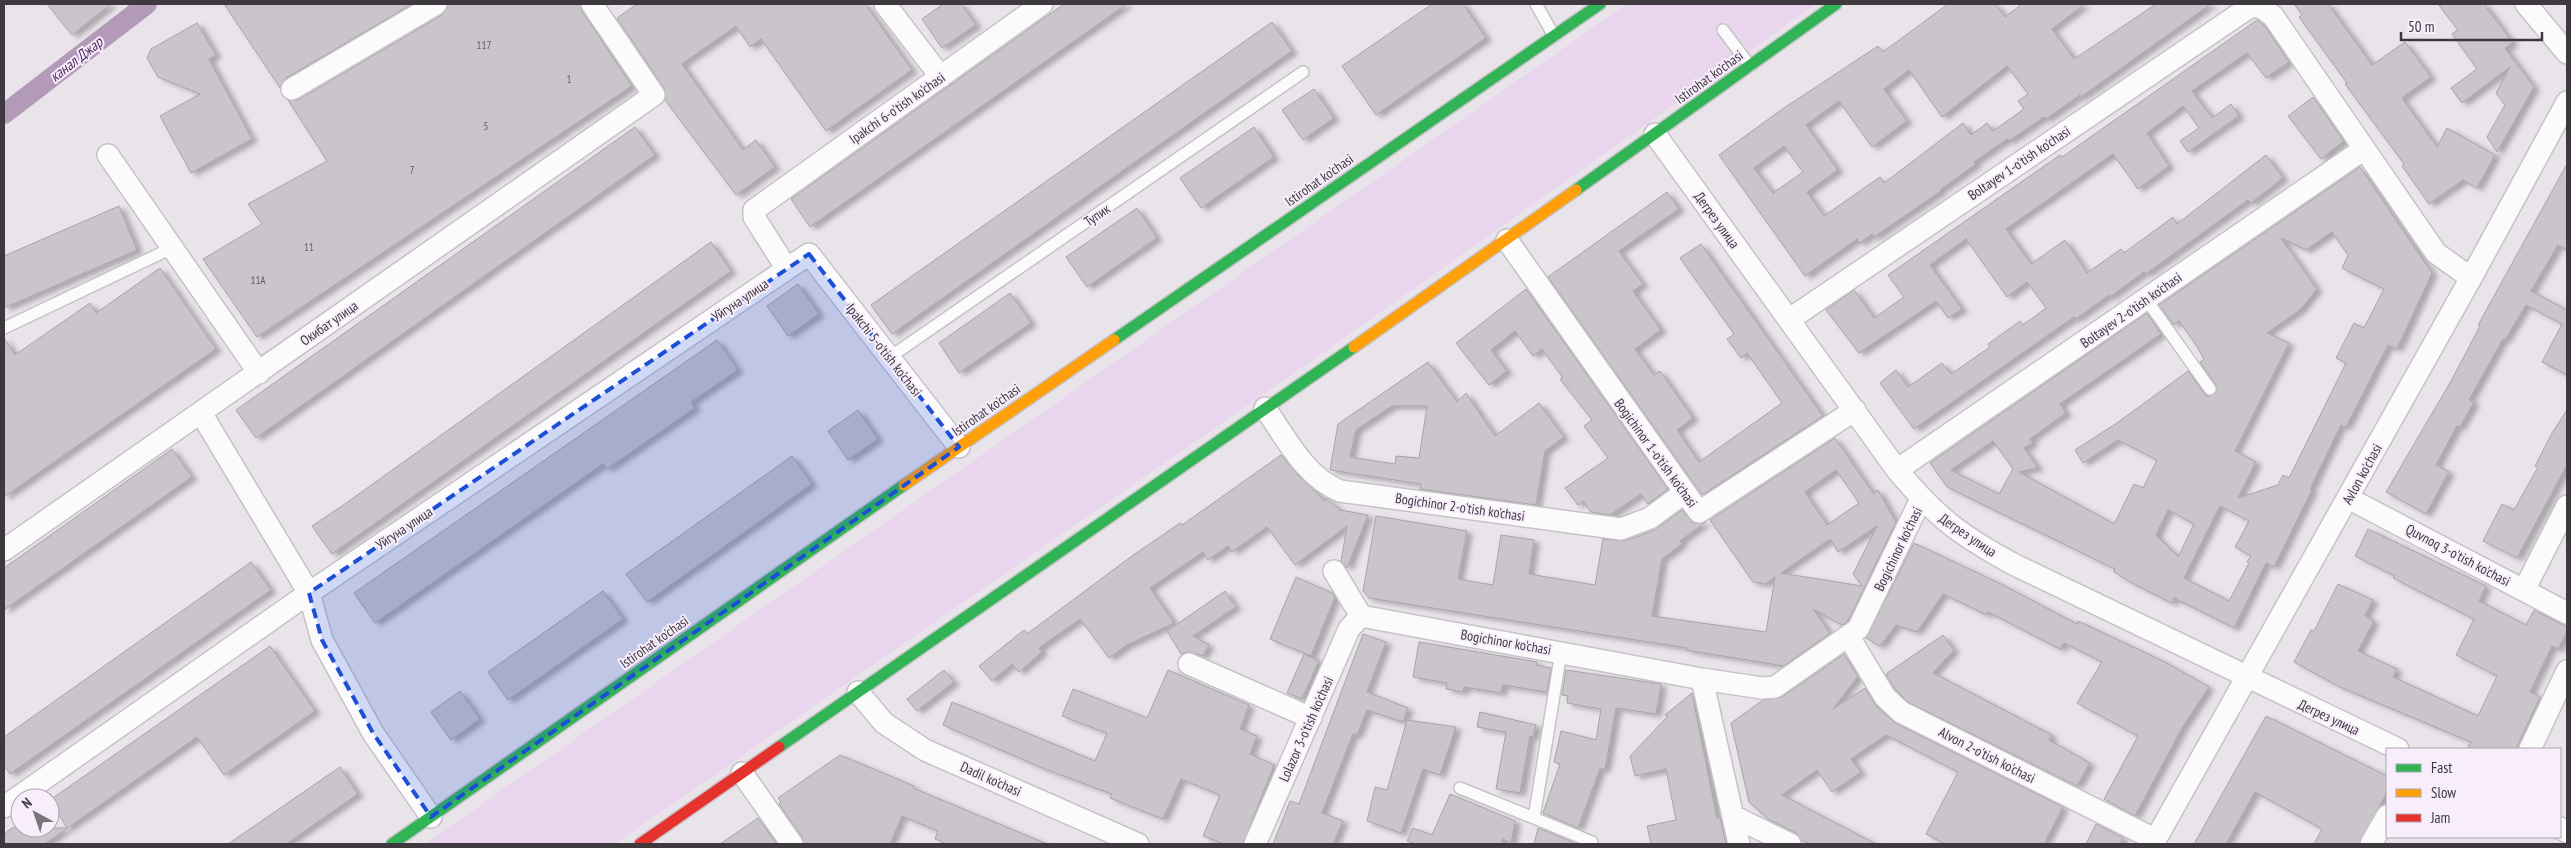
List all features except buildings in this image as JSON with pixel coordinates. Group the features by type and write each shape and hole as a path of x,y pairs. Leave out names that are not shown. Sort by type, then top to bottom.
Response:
{"main road":[{"name":"Istirohat ko'chasi","path":"392,844 959,447 1600,4"},
{"name":"Istirohat ko'chasi","path":"640,844 1507,240 1836,4"}],"street":[{"path":"292,89 436,4"},
{"name":"Окибат улица","path":"4,550 654,95 592,4"},
{"path":"885,4 941,77"},
{"name":"Ipakchi 6-o'tish ko'chasi","path":"787,268 752,213 1042,4"},
{"path":"2526,4 2567,53"},
{"name":"Boltayev 1-o'tish ko'chasi","path":"1790,319 2248,8 2259,6 2273,16 2364,149"},
{"name":"Avlon ko'chasi","path":"2154,842 2248,678 2567,102"},
{"name":"Дегрез улица","path":"1655,134 1897,470 1921,499 1947,524 1981,547 2396,748"},
{"path":"2364,149 2436,253 2471,278"},
{"name":"Boltayev 2-o'tish ko'chasi","path":"1897,470 2364,149"},
{"path":"108,155 259,373"},
{"name":"Bogichinor 1-o'tish ko'chasi","path":"1507,240 1699,512 1855,410"},
{"name":"Ipakchi 5-o'tish ko'chasi","path":"809,254 959,447"},
{"name":"Уйгуна улица","path":"4,807 309,592 809,254"},
{"name":"Bogichinor 2-o'tish ko'chasi","path":"1265,408 1306,466 1324,485 1340,491 1621,528 1650,518 1684,493"},
{"path":"201,413 309,592 322,640 373,733 431,817"},
{"name":"Quvnoq 3-o'tish ko'chasi","path":"2348,498 2567,613"},
{"name":"Bogichinor ko'chasi","path":"1361,616 1702,679 1762,688 1775,687 1849,637 1865,618 1921,499"},
{"path":"2524,590 2567,506"},
{"path":"1334,572 1361,616"},
{"name":"Lolazor 3-o'tish ko'chasi","path":"1255,844 1350,629 1361,616"},
{"name":"Alvon 2-o'tish ko'chasi","path":"1849,637 1885,697 1901,712 2154,842"},
{"path":"1189,664 1311,718"},
{"path":"2530,748 2567,671"},
{"path":"1702,679 1739,844"},
{"name":"Dadil ko'chasi","path":"858,692 884,722 925,750 1138,844"},
{"path":"742,773 792,844"},
{"path":"1733,816 1790,844"},
{"path":"2372,844 2386,818"}],"lane":[{"path":"1536,4 1554,36"},
{"path":"1723,30 1750,66"},
{"name":"Тупик","path":"890,357 1303,72"},
{"path":"4,328 172,248"},
{"path":"2146,300 2210,389"},
{"path":"1534,818 1561,652"},
{"path":"1460,788 1592,842"}],"highlighted area":[{"path":"809,254 959,447 431,817 373,733 322,640 309,593"}],"shaded area":[{"path":"1627,4 1816,4 1313,360 615,844 425,844"}],"waterway":[{"name":"канал Джар","path":"4,114 147,4"}],"traffic: fast":[{"path":"1114,340 1600,4"},
{"path":"1576,190 1836,4"},
{"path":"779,747 1354,347"},
{"path":"392,844 904,485"}],"traffic: slow":[{"path":"1354,347 1576,190"},
{"path":"904,485 1114,340"}],"traffic: jam":[{"path":"640,844 779,747"}]}
